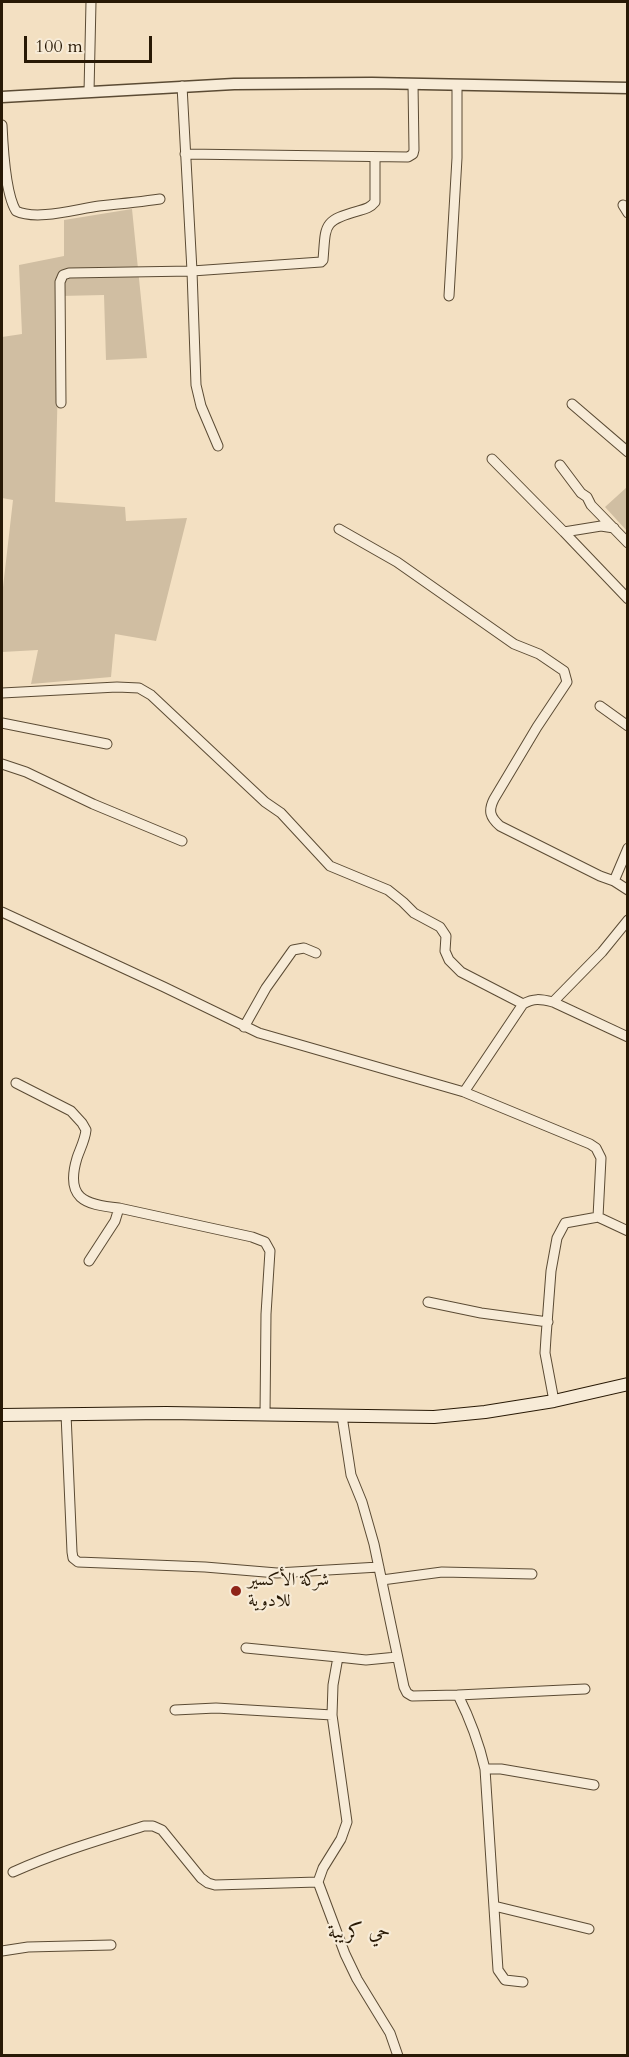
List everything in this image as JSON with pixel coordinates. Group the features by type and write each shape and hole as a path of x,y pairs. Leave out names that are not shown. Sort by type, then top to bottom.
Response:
{"main road":[{"path":"2,1415 434,1417 554,1401 627,1384"}],"street":[{"path":"89,92 91,2"},
{"path":"2,97 246,84 627,88"},
{"path":"185,154 403,158 413,154 414,150 413,84"},
{"path":"449,296 457,158 457,85"},
{"path":"182,86 196,385 201,406 218,446"},
{"path":"2,125 11,200 16,211 24,215 67,212 160,199"},
{"path":"61,403 60,282 63,276 69,273 192,271 321,262 328,224 335,218 367,208 375,202 375,158"},
{"path":"572,404 627,452"},
{"path":"492,459 627,599"},
{"path":"560,465 591,505 627,543"},
{"path":"564,532 601,526 614,528"},
{"path":"339,529 397,562 514,644 539,654 564,671 567,682 494,799 489,808 490,815 500,826 614,881 627,890"},
{"path":"2,693 117,687 139,688 151,695 265,802 281,813 330,866 387,890 414,913 441,927 446,936 445,951 448,960 454,966 461,972 523,1004"},
{"path":"600,706 627,726"},
{"path":"2,723 106,744"},
{"path":"2,764 26,772 93,804 182,841"},
{"path":"614,881 627,851"},
{"path":"2,912 165,987 244,1027 344,1059 464,1092 590,1144 596,1148 601,1158 598,1217"},
{"path":"553,1002 602,952 627,920"},
{"path":"244,1027 266,988 293,950 304,948 316,953"},
{"path":"464,1092 523,1004 532,999 553,1002 627,1037"},
{"path":"16,1083 71,1112 82,1123 86,1130 85,1137 73,1177 74,1186 86,1202 252,1237 268,1245 270,1251 266,1314 265,1415"},
{"path":"89,1261 108,1232 119,1208"},
{"path":"554,1401 545,1353 551,1271 561,1227 571,1221 598,1217 627,1231"},
{"path":"428,1302 548,1323"},
{"path":"66,1414 72,1552 73,1558 78,1562 205,1567 277,1573 379,1567"},
{"path":"342,1416 351,1475 362,1502 379,1567 406,1693 412,1696 458,1695 585,1689"},
{"path":"382,1580 442,1572 532,1574"},
{"path":"246,1648 366,1660 397,1657"},
{"path":"338,1657 333,1685 332,1715 347,1822 341,1839 323,1868 318,1882 353,1971 390,2032 398,2055"},
{"path":"458,1695 470,1719 485,1769 498,1971 505,1980 523,1982"},
{"path":"175,1710 216,1708 332,1715"},
{"path":"485,1769 501,1769 594,1785"},
{"path":"13,1872 81,1845 144,1826 153,1826 162,1830 201,1878 208,1883 215,1885 318,1882"},
{"path":"494,1906 589,1929"},
{"path":"2,1951 28,1947 111,1945"}],"shaded area":[{"path":"132,209 147,358 106,360 104,295 60,296 55,502 125,507 126,521 187,518 156,641 115,634 111,677 31,684 38,650 2,652 2,596 13,500 2,498 2,337 22,334 19,265 64,256 64,220"},
{"path":"627,487 627,531 605,507"}],"place":[{"name":"شركة الأكسير للادوية","path":"236,1591"}],"district":[{"name":"حي كريبة","path":"359,1933"}]}
